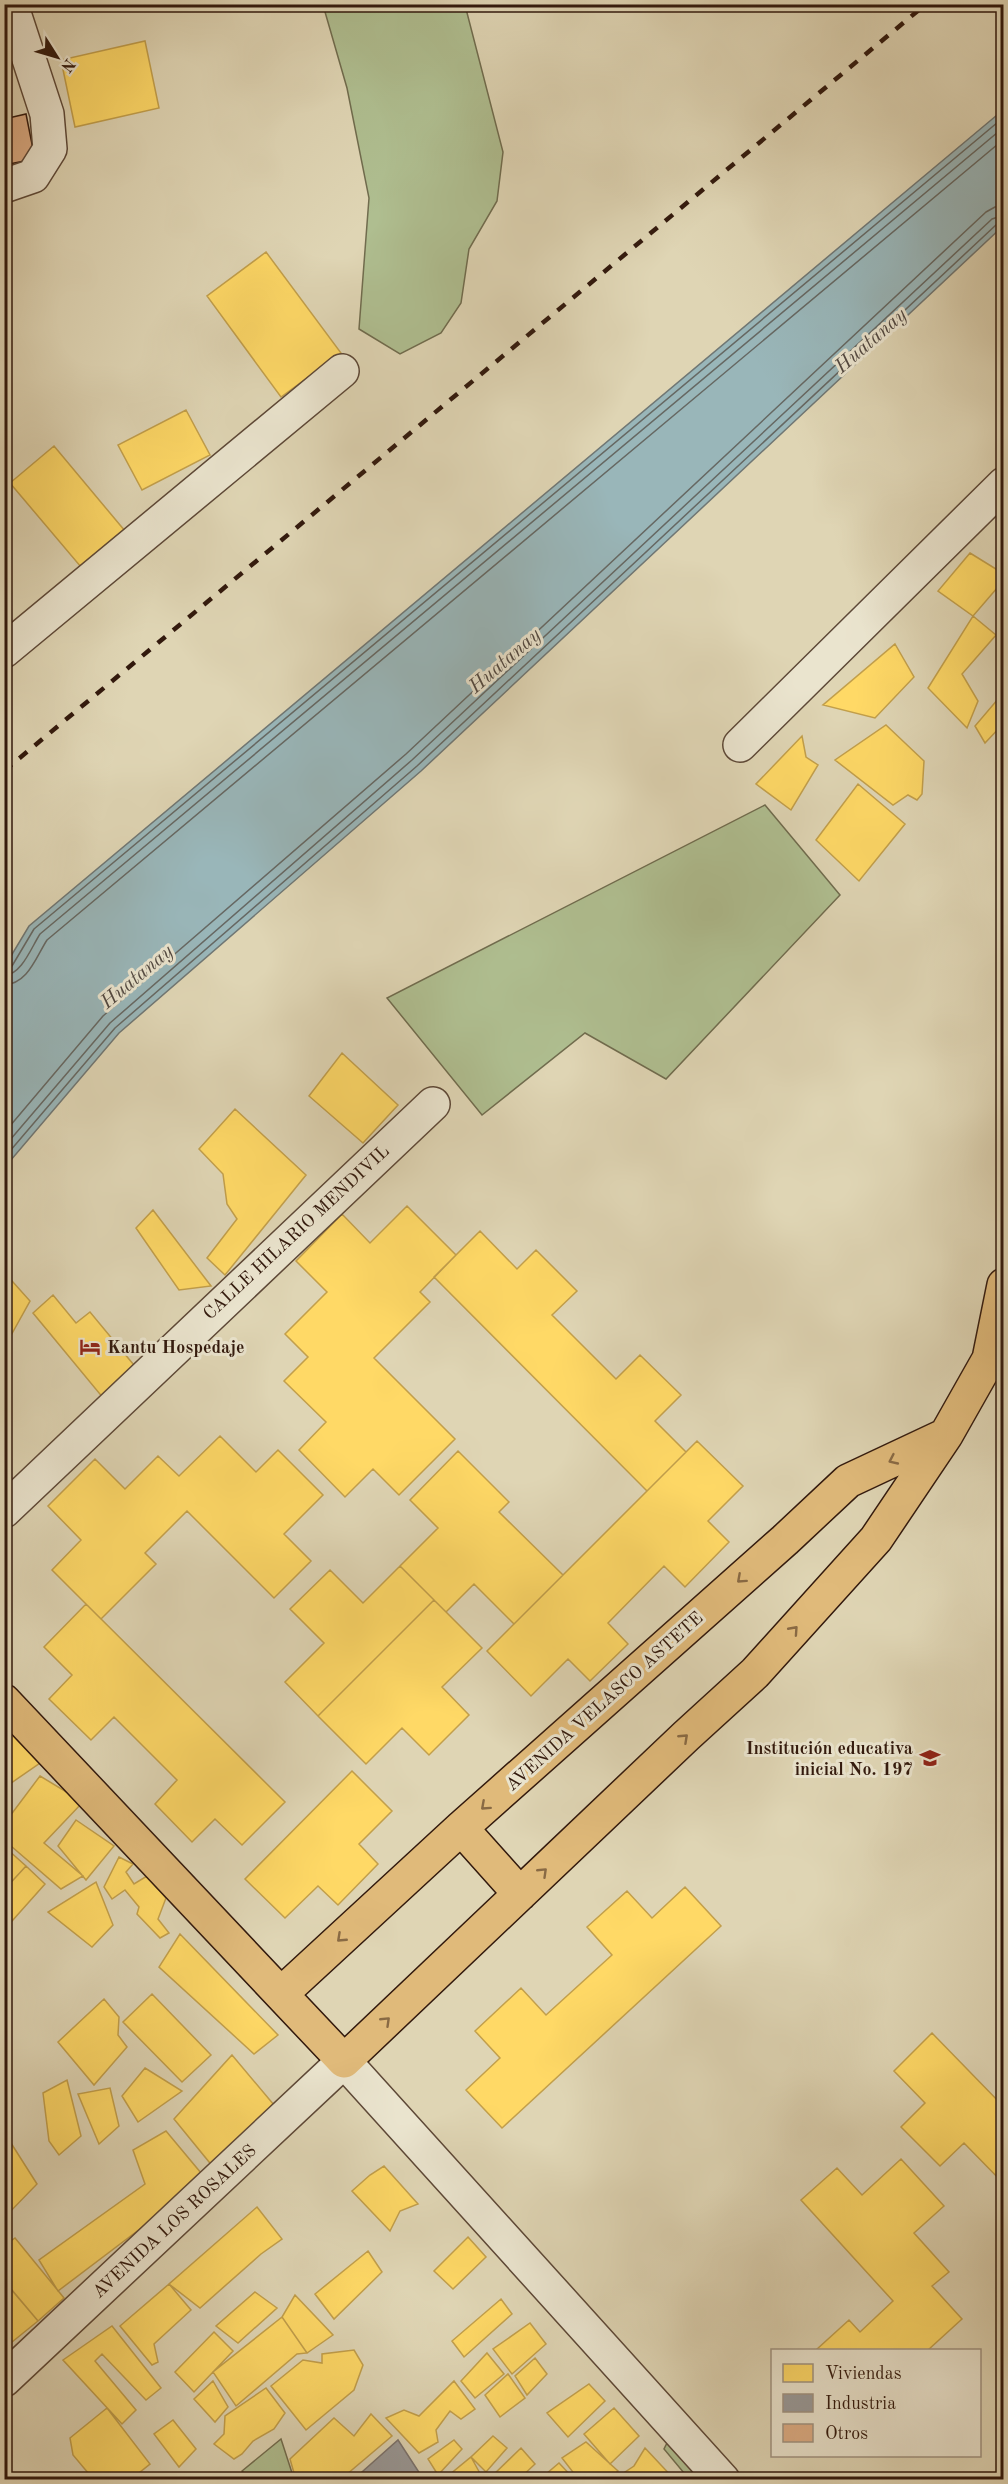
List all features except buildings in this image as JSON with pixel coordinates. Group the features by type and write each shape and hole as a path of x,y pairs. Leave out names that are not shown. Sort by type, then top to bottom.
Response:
{"highway":[{"path":"4,1701 344,2061 755,1673 876,1539 946,1435 997,1365 1004,1285"},
{"name":"AVENIDA VELASCO ASTETE","path":"280,1994 460,1828 776,1548 848,1481 946,1435"},
{"path":"460,1828 520,1894"}],"street":[{"path":"4,186 33,176 50,149 47,114 11,4"},
{"path":"4,651 342,371"},
{"path":"740,745 1004,484"},
{"name":"CALLE HILARIO MENDIVIL","path":"4,1511 433,1104"},
{"path":"344,2061 723,2480"},
{"name":"AVENIDA LOS ROSALES","path":"4,2380 344,2061"}],"green space":[{"path":"323,5 465,5 503,152 497,201 469,249 461,303 441,333 400,354 359,329 369,198 347,88"},
{"path":"765,805 840,895 666,1079 585,1033 482,1115 387,998"},
{"path":"672,2433 717,2479 689,2479 664,2449"},
{"path":"281,2439 294,2479 249,2479 242,2471"}],"water":[{"name":"Huatanay","path":"1003,110 1003,226 421,771 119,1033 5,1167 5,966 29,926"}],"railway":[{"path":"4,771 926,4"}],"place":[{"name":"Kantu Hospedaje","path":"90,1347"},
{"name":"Institución educativa inicial No. 197","path":"930,1758"}]}
